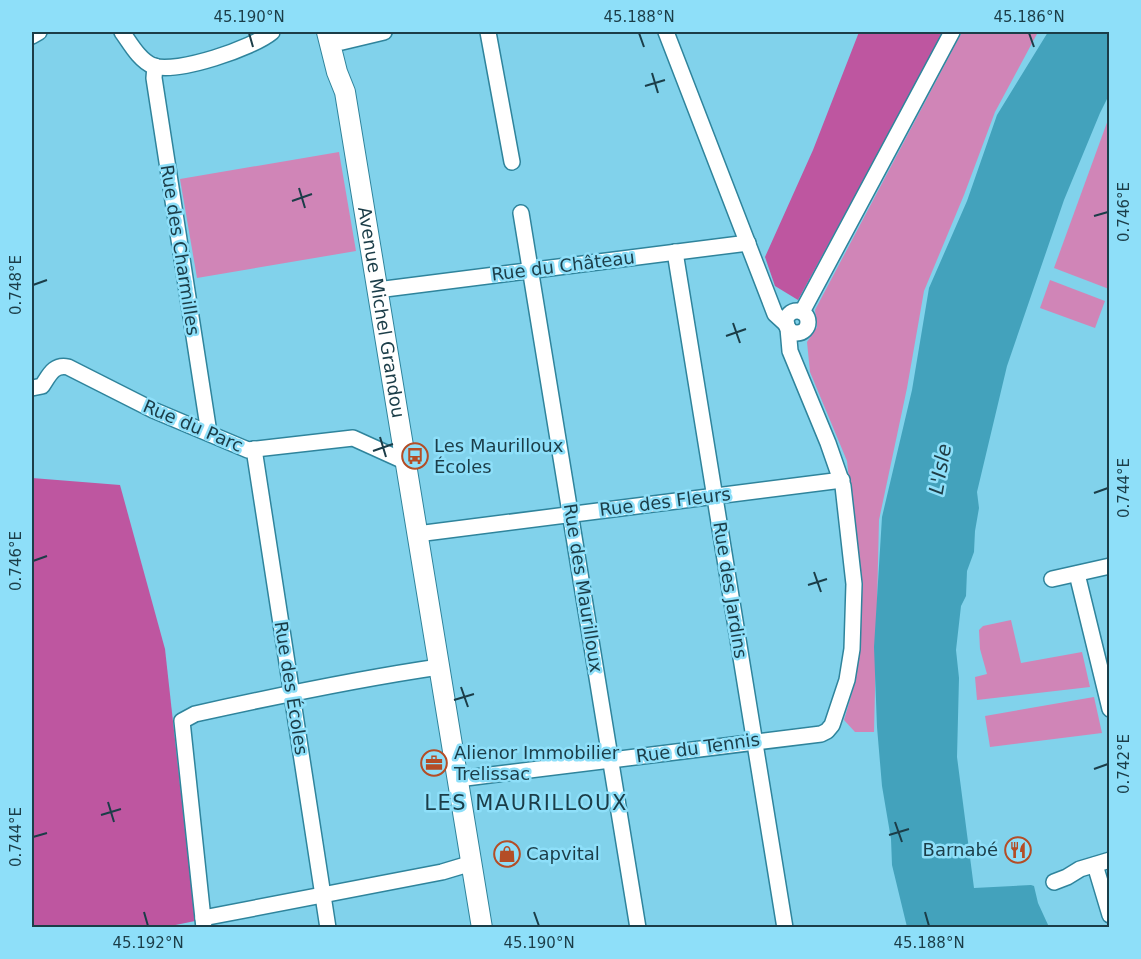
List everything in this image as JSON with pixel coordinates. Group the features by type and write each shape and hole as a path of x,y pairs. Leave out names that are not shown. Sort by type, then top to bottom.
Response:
{"main road":[{"name":"Avenue Michel Grandou","path":"338,34 347,70 345,92 482,927"}],"street":[{"path":"32,36 39,32"},
{"path":"122,32 137,54 146,62 155,66 174,67 251,46 272,32"},
{"path":"338,34 363,37 384,32"},
{"path":"488,32 512,162"},
{"path":"666,32 771,305 784,312 793,322"},
{"path":"842,480 790,351 793,322 952,32"},
{"name":"Rue des Charmilles","path":"155,66 156,90 209,433"},
{"name":"Rue des Maurilloux","path":"521,213 638,927"},
{"name":"Rue du Château","path":"377,290 748,243"},
{"name":"Rue des Jardins","path":"675,252 785,927"},
{"name":"Rue du Parc","path":"32,388 42,386 60,365 153,410 248,450 353,438 406,462"},
{"name":"Rue des Écoles","path":"254,449 328,927"},
{"name":"Rue des Fleurs","path":"417,534 842,480"},
{"name":"Rue du Tennis","path":"458,779 821,734 830,728 836,718 847,680 852,649 854,585 842,480"},
{"path":"1052,579 1110,566"},
{"path":"1077,574 1110,709"},
{"path":"439,667 292,692 195,714 182,721 203,923 323,895 442,872 472,863"},
{"path":"1054,882 1102,862 1110,915"}],"shaded area":[{"path":"859,32 944,32 798,300 775,286 765,257 813,150"},
{"path":"962,32 1038,32 995,112 924,291 907,388 879,520 874,732 855,732 844,720 854,686 858,632 847,461 810,372 807,342 817,327 815,310"},
{"path":"1110,117 1109,289 1054,268"},
{"path":"339,152 356,251 197,278 180,179"},
{"path":"1050,280 1105,301 1095,328 1040,308"},
{"path":"32,478 120,485 165,649 195,921 161,928 32,927"},
{"path":"1011,620 1021,663 1082,652 1090,687 977,700 975,677 987,674 980,649 979,630 983,626"},
{"path":"1094,697 1102,733 990,747 985,716"}],"water":[{"name":"L'Isle","path":"1048,32 1109,32 1109,95 1064,200 1007,366 977,492 979,508 974,552 967,571 966,596 961,606 956,650 959,678 957,757 974,888 1034,886 1038,903 1049,927 907,927 892,865 891,839 882,786 877,727 874,647 882,517 912,390 929,288 967,201 997,115"}],"place":[{"name":"Les Maurilloux Écoles","path":"415,456"},
{"name":"Alienor Immobilier Trelissac","path":"434,763"},
{"name":"Barnabé","path":"1018,850"},
{"name":"Capvital","path":"507,854"}],"district":[{"name":"LES MAURILLOUX","path":"526,803"}]}
